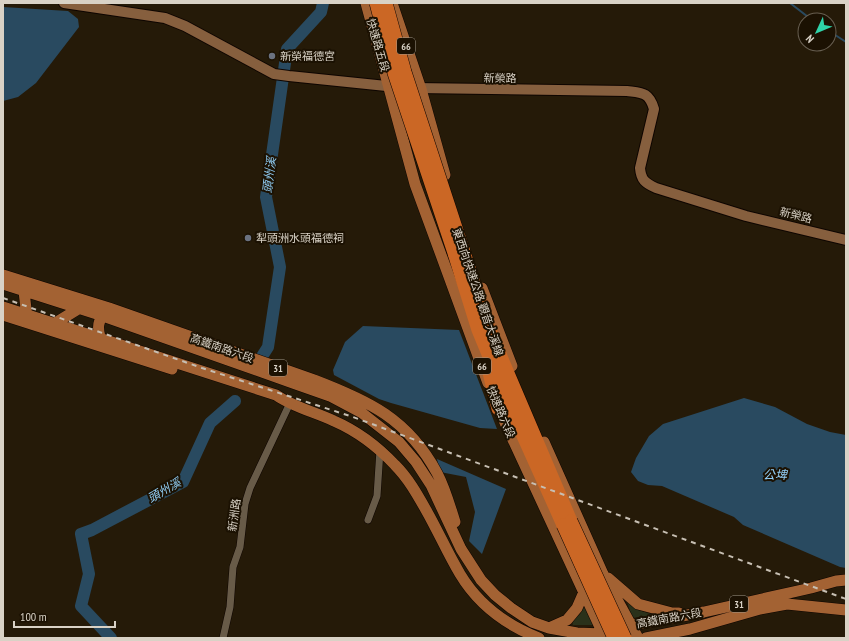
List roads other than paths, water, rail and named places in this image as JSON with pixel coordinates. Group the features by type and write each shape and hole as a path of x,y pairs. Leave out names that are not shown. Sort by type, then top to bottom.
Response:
{"highway":[{"name":"東西向快速公路 觀音大溪線","path":"376,3 394,73 458,251"},
{"name":"東西向快速公路 觀音大溪線","path":"386,3 458,251 483,328 567,523 625,638"},
{"path":"483,328 498,409"},
{"path":"483,328 526,401"},
{"name":"東西向快速公路 觀音大溪線","path":"567,523 608,637"}],"main road":[{"name":"快速路五段","path":"366,3 389,86"},
{"name":"66","path":"392,3 421,89 457,216 493,320 526,401 603,574 638,638"},
{"name":"快速路六段","path":"389,86 415,184 498,409 584,592 608,637"},
{"name":"高鐵南路六段","path":"3,275 91,302 345,392 369,403 386,414 403,428 424,452 437,474 470,562"},
{"name":"高鐵南路六段","path":"3,284 80,308 322,393 362,413 399,442 416,462 431,485 462,549 481,580 495,595 511,608 532,622 549,628 608,637 632,625 704,612 836,581 846,580"},
{"path":"24,291 27,318"},
{"path":"51,326 91,302"},
{"name":"31","path":"3,307 27,318 243,391 276,401 287,402"},
{"name":"31","path":"3,315 27,318"},
{"path":"100,337 98,329 100,319 103,316"},
{"name":"31","path":"51,326 100,337 276,395 287,402 335,421 357,434 380,450 412,485 460,574 483,604 502,620 534,636"},
{"path":"603,574 638,604 672,613 704,612"},
{"path":"549,628 567,620 577,608 584,592"},
{"name":"高鐵南路六段","path":"646,638 687,633 760,609 787,604 846,610"}],"street":[{"name":"新榮路","path":"64,3 165,18 185,26 274,74 421,89 627,91 646,94 652,101 654,109 640,168 640,175 645,183 656,188 746,216 846,240"},
{"name":"新洲路","path":"223,638 230,607 233,567 240,547 245,504 250,488 287,402"},
{"path":"368,520 377,496 380,450"}],"water":[{"path":"3,7 68,11 78,19 79,27 36,83 18,97 3,101"},
{"path":"363,326 459,330 497,429 480,428 391,403 379,399 334,375 333,370 345,342"},
{"name":"公埤","path":"744,398 775,407 807,424 830,432 846,435 846,568 840,567 743,525 734,517 662,486 648,485 638,481 631,472 636,458 649,436 663,424"},
{"path":"437,459 506,489 482,554 469,541 475,512 466,477 440,472"}],"waterway":[{"name":"頭州溪","path":"261,358 268,347 280,267 266,197 287,49 321,12 323,3"},
{"path":"790,3 802,12"},
{"path":"837,36 846,42"},
{"name":"頭州溪","path":"111,638 81,606 89,574 81,534 92,530 183,482 210,423 235,401"}],"railway":[{"path":"3,298 202,368 353,417 846,599"}],"place":[{"name":"新榮福德宮","path":"272,56"},
{"name":"犁頭洲水頭福德祠","path":"248,238"}]}
